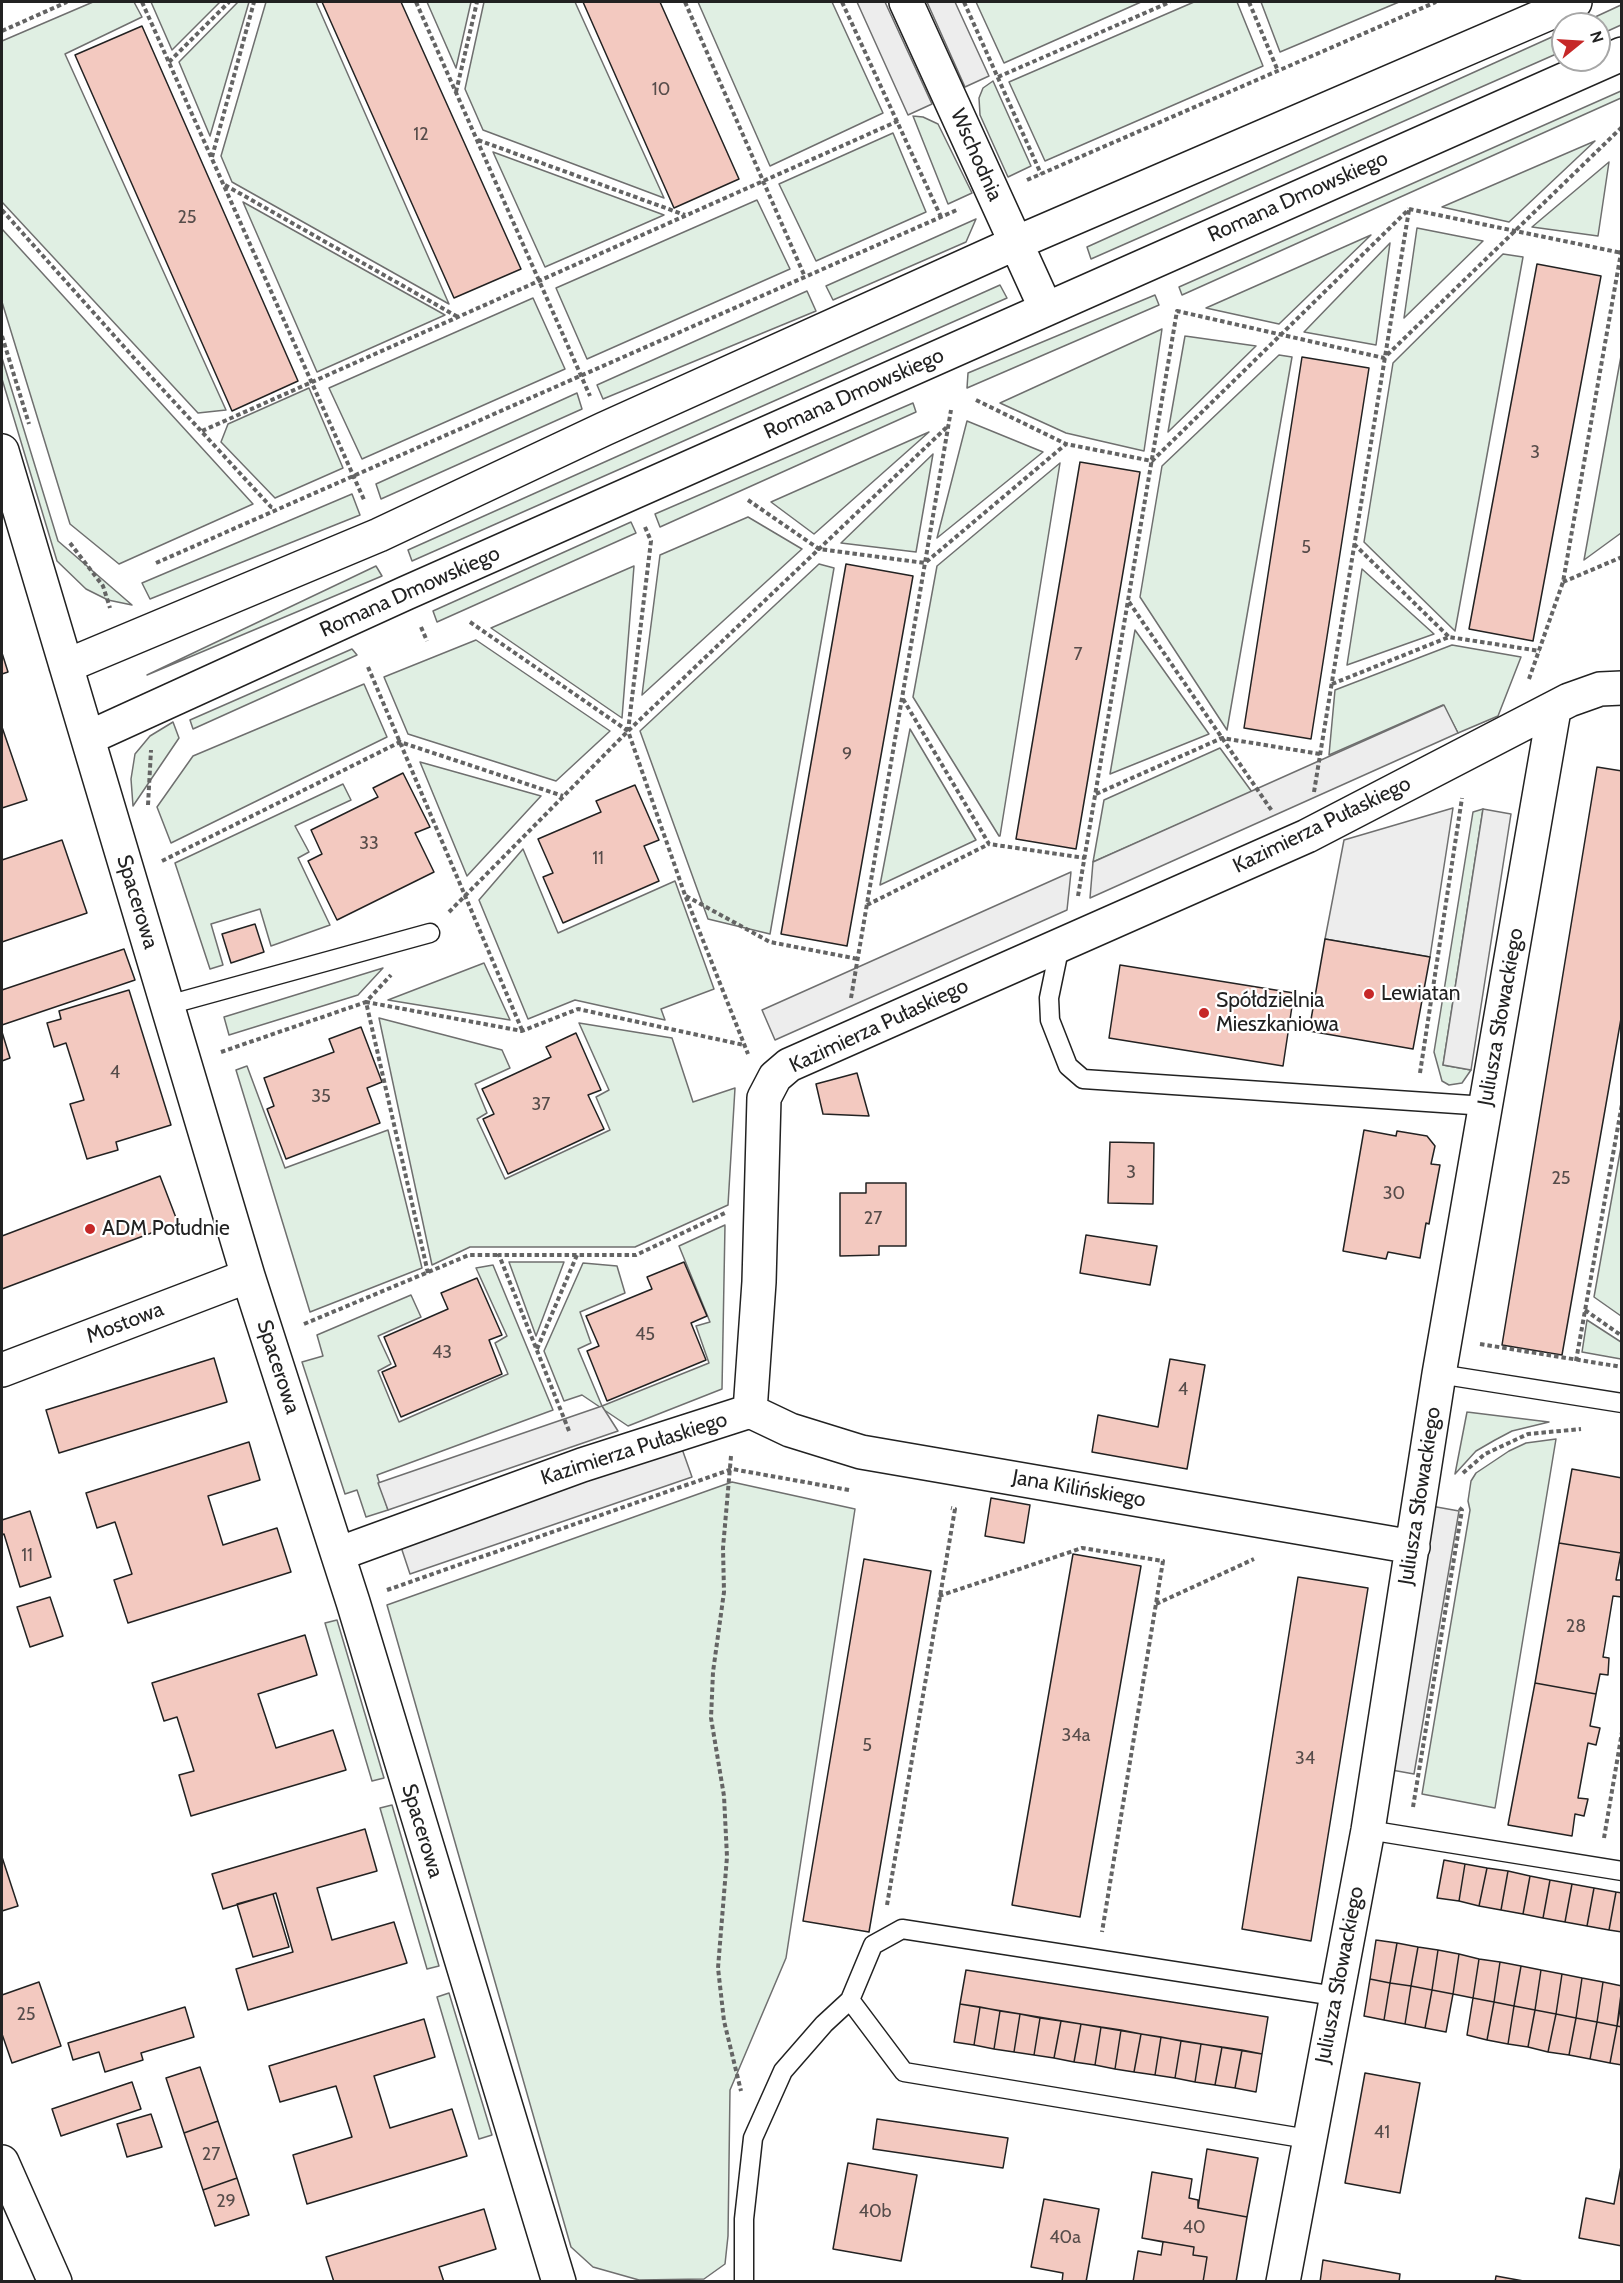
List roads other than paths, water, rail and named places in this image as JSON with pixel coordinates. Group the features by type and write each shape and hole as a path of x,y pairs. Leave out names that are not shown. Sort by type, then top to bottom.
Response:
{"street":[{"name":"Wschodnia","path":"906,2 1046,309"},
{"path":"66,666 379,535 604,429 1016,243 1575,2"},
{"name":"Romana Dmowskiego","path":"87,738 1622,54"},
{"name":"Spacerowa","path":"2,451 249,1276 353,1602 559,2282"},
{"name":"Kazimierza Pułaskiego","path":"338,1554 582,1465 740,1415 759,1282 764,1098 775,1077 789,1065 1300,839 1584,694 1599,689 1622,688"},
{"name":"Juliusza Słowackiego","path":"1283,2282 1308,2139 1368,1830 1439,1374 1554,710"},
{"name":"Mostowa","path":"2,1370 249,1276"},
{"name":"Jana Kilińskiego","path":"740,1415 861,1452 1413,1547"},
{"path":"2,2162 55,2282"}],"lane":[{"path":"168,1005 430,933"},
{"path":"1065,943 1049,998 1050,1020 1068,1066 1083,1079 1486,1106"},
{"path":"1439,1374 1622,1403"},
{"path":"1368,1830 1622,1871"},
{"path":"744,2282 744,2219 753,2138 783,2071 824,2024 850,2000 873,1945 902,1929 1335,1996"},
{"path":"850,2000 904,2072 1308,2139"}],"place":[{"name":"Lewiatan","path":"1369,994"},
{"name":"Spółdzielnia Mieszkaniowa","path":"1204,1013"},
{"name":"ADM Południe","path":"90,1229"}]}
